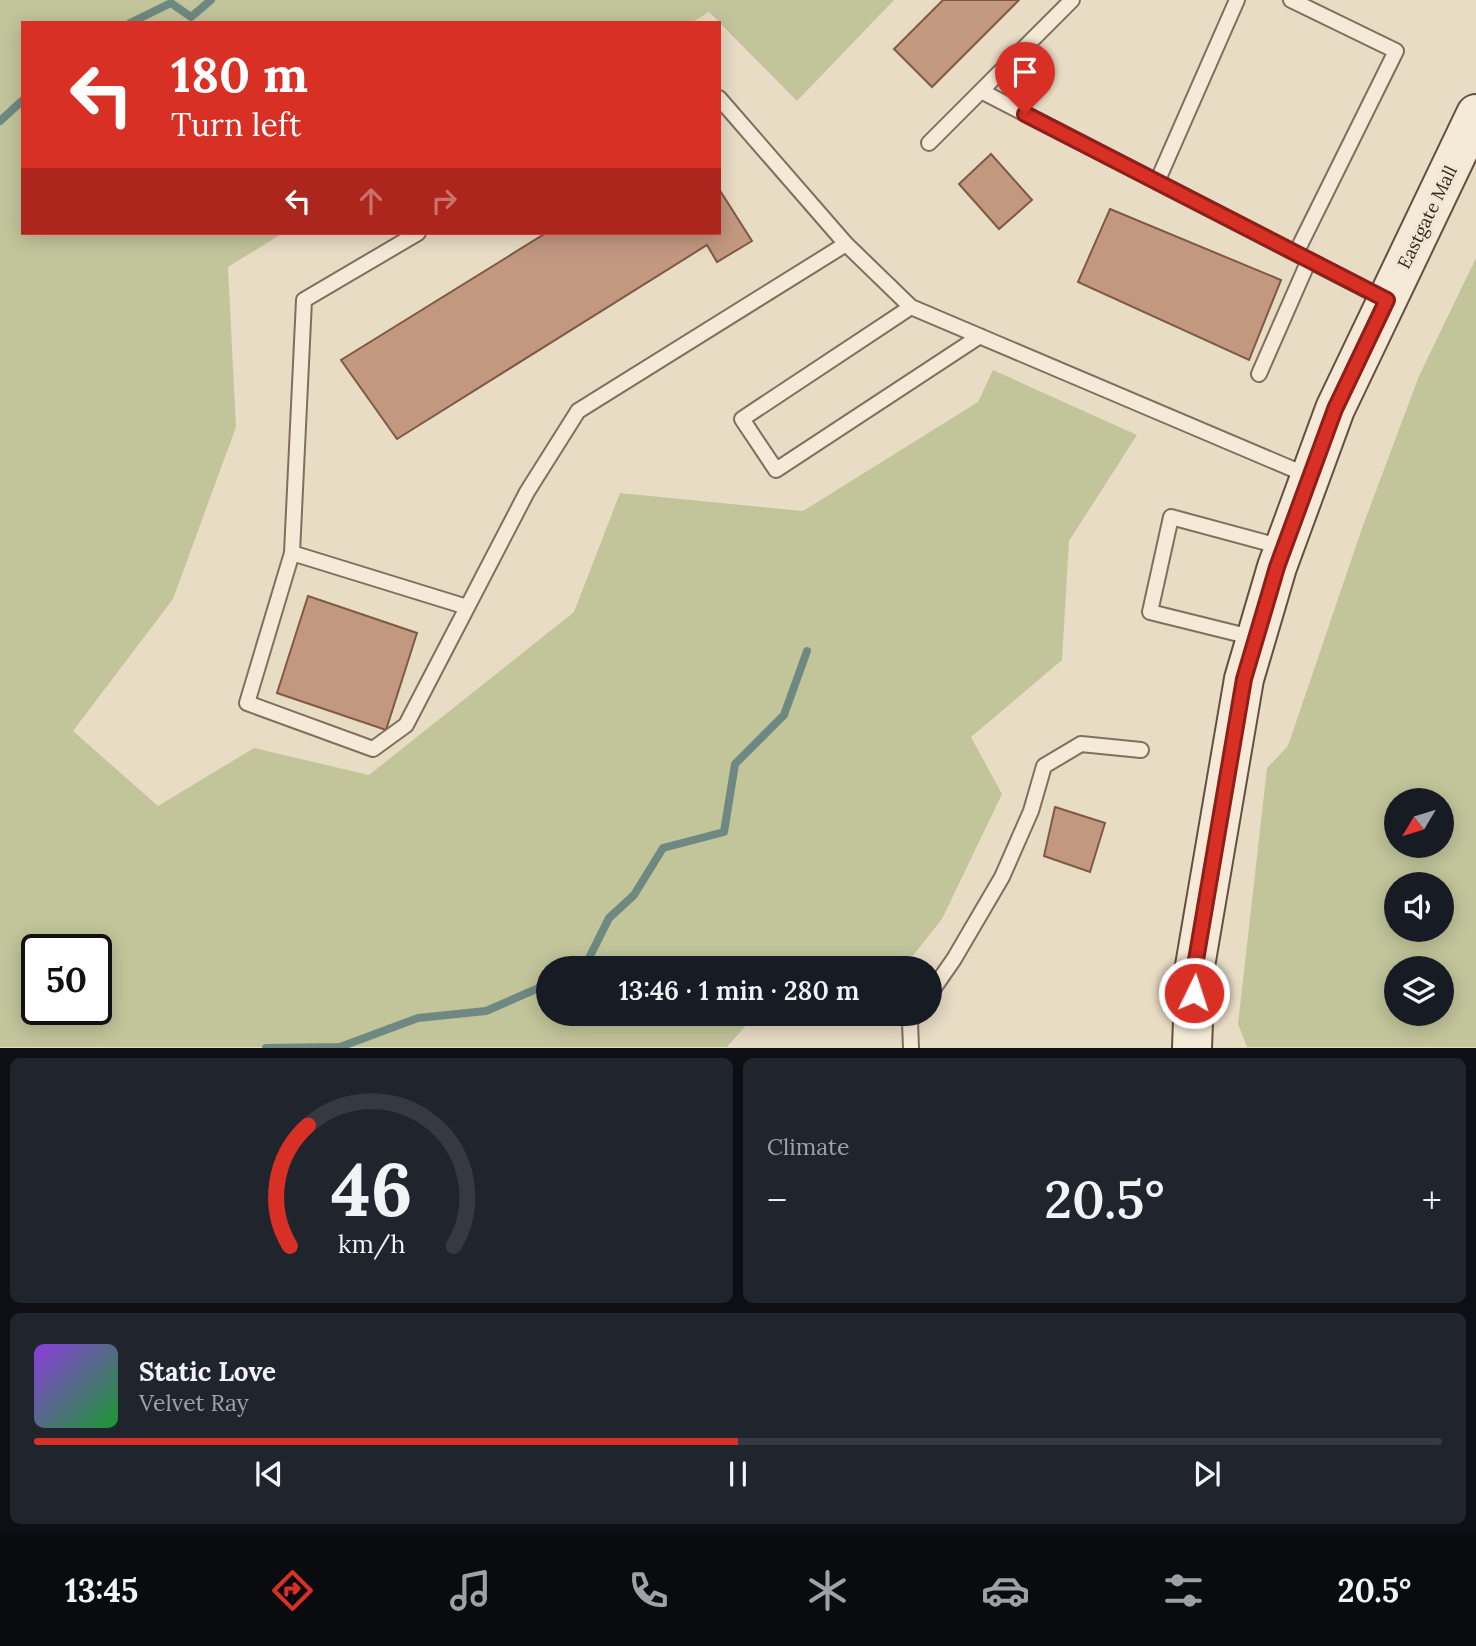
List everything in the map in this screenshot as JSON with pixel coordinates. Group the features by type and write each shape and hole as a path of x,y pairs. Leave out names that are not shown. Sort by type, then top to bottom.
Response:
{"main road":[{"name":"Eastgate Mall","path":"1192,1048 1195,966 1244,679 1277,567 1335,409 1476,114"}],"lane":[{"path":"929,143 1072,0"},
{"path":"1157,182 1237,0"},
{"path":"1291,0 1396,51 1296,253"},
{"path":"981,91 1387,300"},
{"path":"721,100 846,244 911,307 1311,476"},
{"path":"415,235 304,300 292,553 247,703 373,749 406,724 527,492 578,411 846,244"},
{"path":"1259,374 1309,260"},
{"path":"911,307 743,419 776,470 980,335"},
{"path":"1256,638 1150,612 1171,517 1284,547"},
{"path":"292,553 467,607"},
{"path":"942,976 1002,877 1031,811 1044,766 1081,744 1141,750"},
{"path":"910,1026 911,1048"}],"green space":[{"path":"0,0 894,0 797,101 721,24 721,21 709,12 694,21 21,21 21,235 280,235 228,267 236,427 173,599 73,731 158,806 254,748 369,775 574,612 620,493 803,511 978,402 993,370 1137,435 1069,541 1062,660 971,737 1002,794 942,919 913,956 536,956 536,1026 746,1026 727,1047 0,1047"},
{"path":"1476,258 1476,1047 1247,1047 1238,1024 1267,768 1288,746 1361,531 1419,376"}],"building":[{"path":"943,0 1019,0 932,87 894,49"},
{"path":"991,154 1032,200 999,229 959,184"},
{"path":"721,192 752,241 717,262 707,245 397,439 341,360 543,235 721,235"},
{"path":"1110,209 1281,280 1249,360 1078,282"},
{"path":"308,596 417,633 386,730 277,693"},
{"path":"1055,807 1105,823 1090,872 1044,856"}],"waterway":[{"path":"134,21 171,3 191,17 211,0"},
{"path":"0,121 21,102"},
{"path":"590,956 609,918 634,895 663,848 724,832 735,764 784,715 807,651"},
{"path":"266,1048 340,1047 418,1018 486,1011 536,989"}],"route":[{"path":"1025,114 1387,300 1335,409 1277,567 1244,679 1195,966 1194,993"}]}
